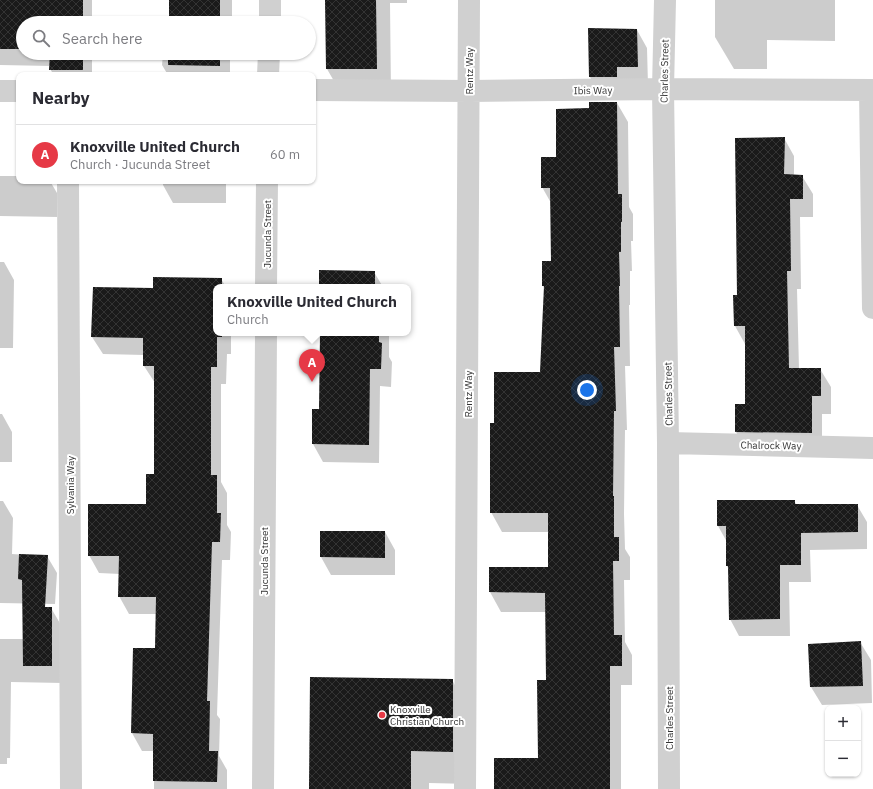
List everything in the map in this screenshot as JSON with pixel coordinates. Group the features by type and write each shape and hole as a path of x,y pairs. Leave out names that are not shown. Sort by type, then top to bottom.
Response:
{"street":[{"path":"270,0 270,16"},
{"name":"Rentz Way","path":"465,789 470,91 469,0"},
{"name":"Charles Street","path":"665,0 663,89 668,443 669,789"},
{"path":"268,72 269,60"},
{"name":"Ibis Way","path":"316,90 871,90"},
{"path":"871,90 873,308"},
{"path":"0,91 16,91"},
{"name":"Sylvania Way","path":"68,184 71,789"},
{"name":"Jucunda Street","path":"266,284 267,184"},
{"name":"Jucunda Street","path":"263,789 266,336"},
{"name":"Chalrock Way","path":"668,443 873,448"}],"building":[{"path":"0,0 83,0 83,16 16,16 16,49 0,49"},
{"path":"169,0 220,0 220,16 169,16"},
{"path":"325,0 376,0 377,69 326,69"},
{"path":"588,28 637,29 638,67 617,67 617,77 589,77"},
{"path":"50,60 83,60 83,70 49,70"},
{"path":"168,60 220,60 220,66 168,65"},
{"path":"589,102 617,102 618,194 622,194 621,252 619,252 620,347 614,347 616,411 614,411 613,496 614,537 619,537 619,561 613,561 614,635 622,635 622,666 610,666 610,789 494,789 494,758 538,758 537,680 546,680 545,593 489,592 489,567 548,567 548,513 490,513 490,423 494,423 494,372 540,372 544,286 542,286 542,261 551,261 550,188 541,188 541,157 556,157 556,109 589,108"},
{"path":"785,137 784,174 803,175 803,199 790,199 791,271 787,271 789,368 821,368 821,396 812,396 812,433 735,432 735,404 745,404 745,326 734,326 733,295 737,295 735,138"},
{"path":"319,270 375,271 375,284 319,284"},
{"path":"153,277 222,278 222,284 213,284 213,336 222,337 217,337 217,367 211,367 211,475 217,475 217,513 221,513 220,542 212,542 207,701 210,701 209,751 218,751 217,782 153,781 153,734 131,733 133,648 155,648 156,597 118,597 119,556 88,556 88,504 146,504 146,474 154,474 154,366 143,366 143,338 91,337 93,287 153,288"},
{"path":"320,336 379,336 379,342 382,343 381,369 370,369 369,445 312,444 312,409 319,409"},
{"path":"717,500 795,500 795,504 858,504 858,532 801,533 801,565 780,565 780,619 729,620 728,566 726,566 726,526 717,526"},
{"path":"320,531 385,531 385,558 320,557"},
{"path":"19,554 48,555 45,607 52,607 52,666 23,666 22,580 18,579"},
{"path":"861,641 863,686 810,687 808,644"},
{"name":"Knoxville Christian Church","path":"310,677 453,679 453,752 411,751 411,789 309,789"}],"place":[{"name":"Knoxville United Church","path":"312,382"},
{"name":"Knoxville Christian Church","path":"382,715"}]}
